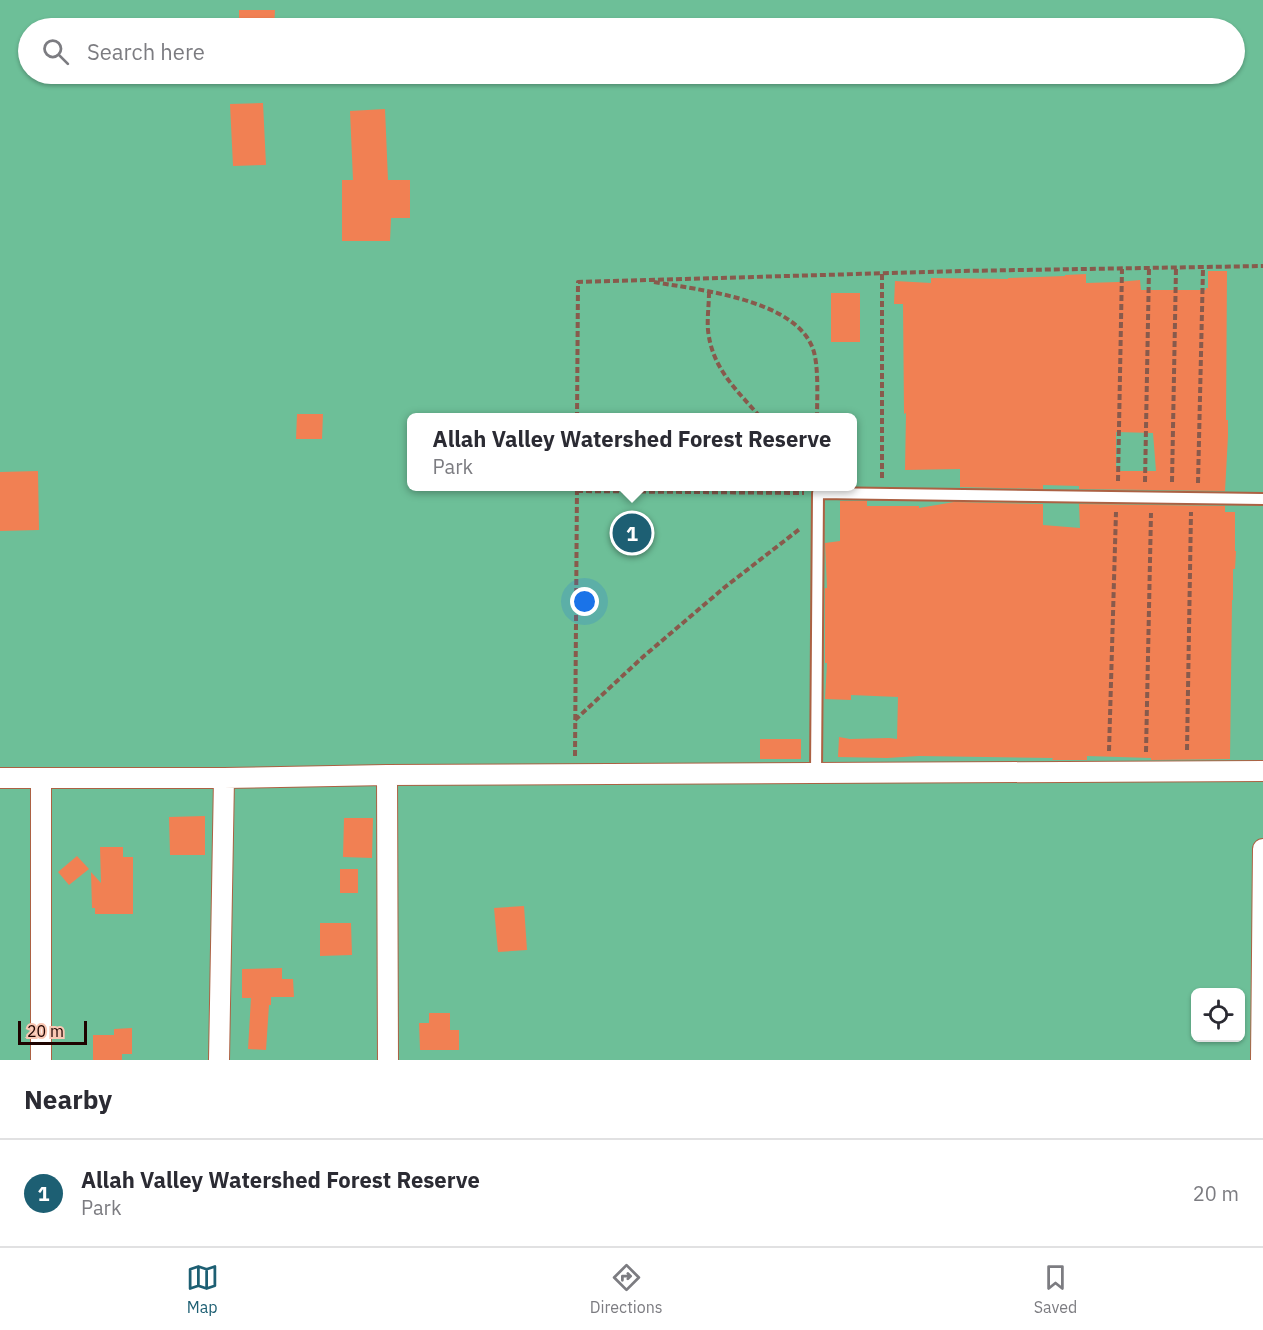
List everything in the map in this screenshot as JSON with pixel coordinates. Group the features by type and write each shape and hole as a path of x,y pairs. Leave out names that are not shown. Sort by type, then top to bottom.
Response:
{"street":[{"path":"0,778 1263,771"},
{"path":"387,775 388,1060"},
{"path":"41,1060 42,778"},
{"path":"219,1060 224,778"},
{"path":"1261,1060 1263,849"}],"lane":[{"path":"816,773 818,493 1263,499"}],"path":[{"path":"577,413 578,282 882,273 1263,266"},
{"path":"1146,772 1149,268"},
{"path":"1171,498 1176,268"},
{"path":"1187,772 1203,268"},
{"path":"1108,772 1122,269"},
{"path":"882,273 882,494"},
{"path":"645,280 747,301 772,309 792,322 805,334 814,350 817,413"},
{"path":"709,292 708,330 714,357 724,376 757,413"},
{"path":"576,774 577,491"},
{"path":"698,491 818,493"},
{"path":"576,720 644,656 725,586 817,514"}],"green space":[{"path":"0,0 1263,0 1263,1060 0,1060"}],"building":[{"path":"239,10 275,10 275,18 239,18"},
{"path":"263,103 266,165 233,166 230,104"},
{"path":"385,109 388,180 410,180 410,218 391,218 390,241 342,241 342,180 353,180 350,111"},
{"path":"1208,271 1227,271 1226,420 1228,420 1228,436 1225,491 1079,489 1079,486 1043,485 1043,489 960,487 960,469 905,470 903,304 894,304 895,281 931,283 931,278 1008,279 1086,274 1086,283 1140,280 1141,290 1206,290","holes":["1116,432 1153,433 1156,471 1116,471"]},
{"path":"831,293 860,293 860,342 831,342"},
{"path":"297,414 323,414 322,439 296,439"},
{"path":"38,471 39,530 0,531 0,472"},
{"path":"840,501 867,501 867,506 919,506 919,508 954,502 1043,504 1043,525 1080,528 1079,504 1225,506 1225,512 1235,512 1230,759 1151,760 1151,758 1087,756 1087,760 919,756 838,757 839,737 897,739 898,697 851,695 851,700 825,699 827,663 825,663 825,588 827,588 825,543 840,541"},
{"path":"760,739 801,739 801,759 760,759"},
{"path":"205,816 205,855 170,855 169,817"},
{"path":"344,818 373,818 372,858 343,857"},
{"path":"100,847 123,847 123,857 133,857 133,914 95,914 95,908 92,908 91,872 101,883"},
{"path":"77,856 89,869 69,885 58,872"},
{"path":"340,869 358,869 358,893 340,893"},
{"path":"524,906 527,950 498,952 494,908"},
{"path":"320,923 351,923 352,955 320,956"},
{"path":"282,968 282,979 293,979 294,997 271,997 266,1050 248,1049 251,998 242,998 242,969"},
{"path":"429,1013 450,1013 450,1030 459,1030 459,1050 420,1050 419,1023 429,1023"},
{"path":"132,1028 132,1054 122,1054 122,1060 93,1060 93,1035 114,1035 114,1029"}],"place":[{"name":"Allah Valley Watershed Forest Reserve","path":"632,533"}]}
